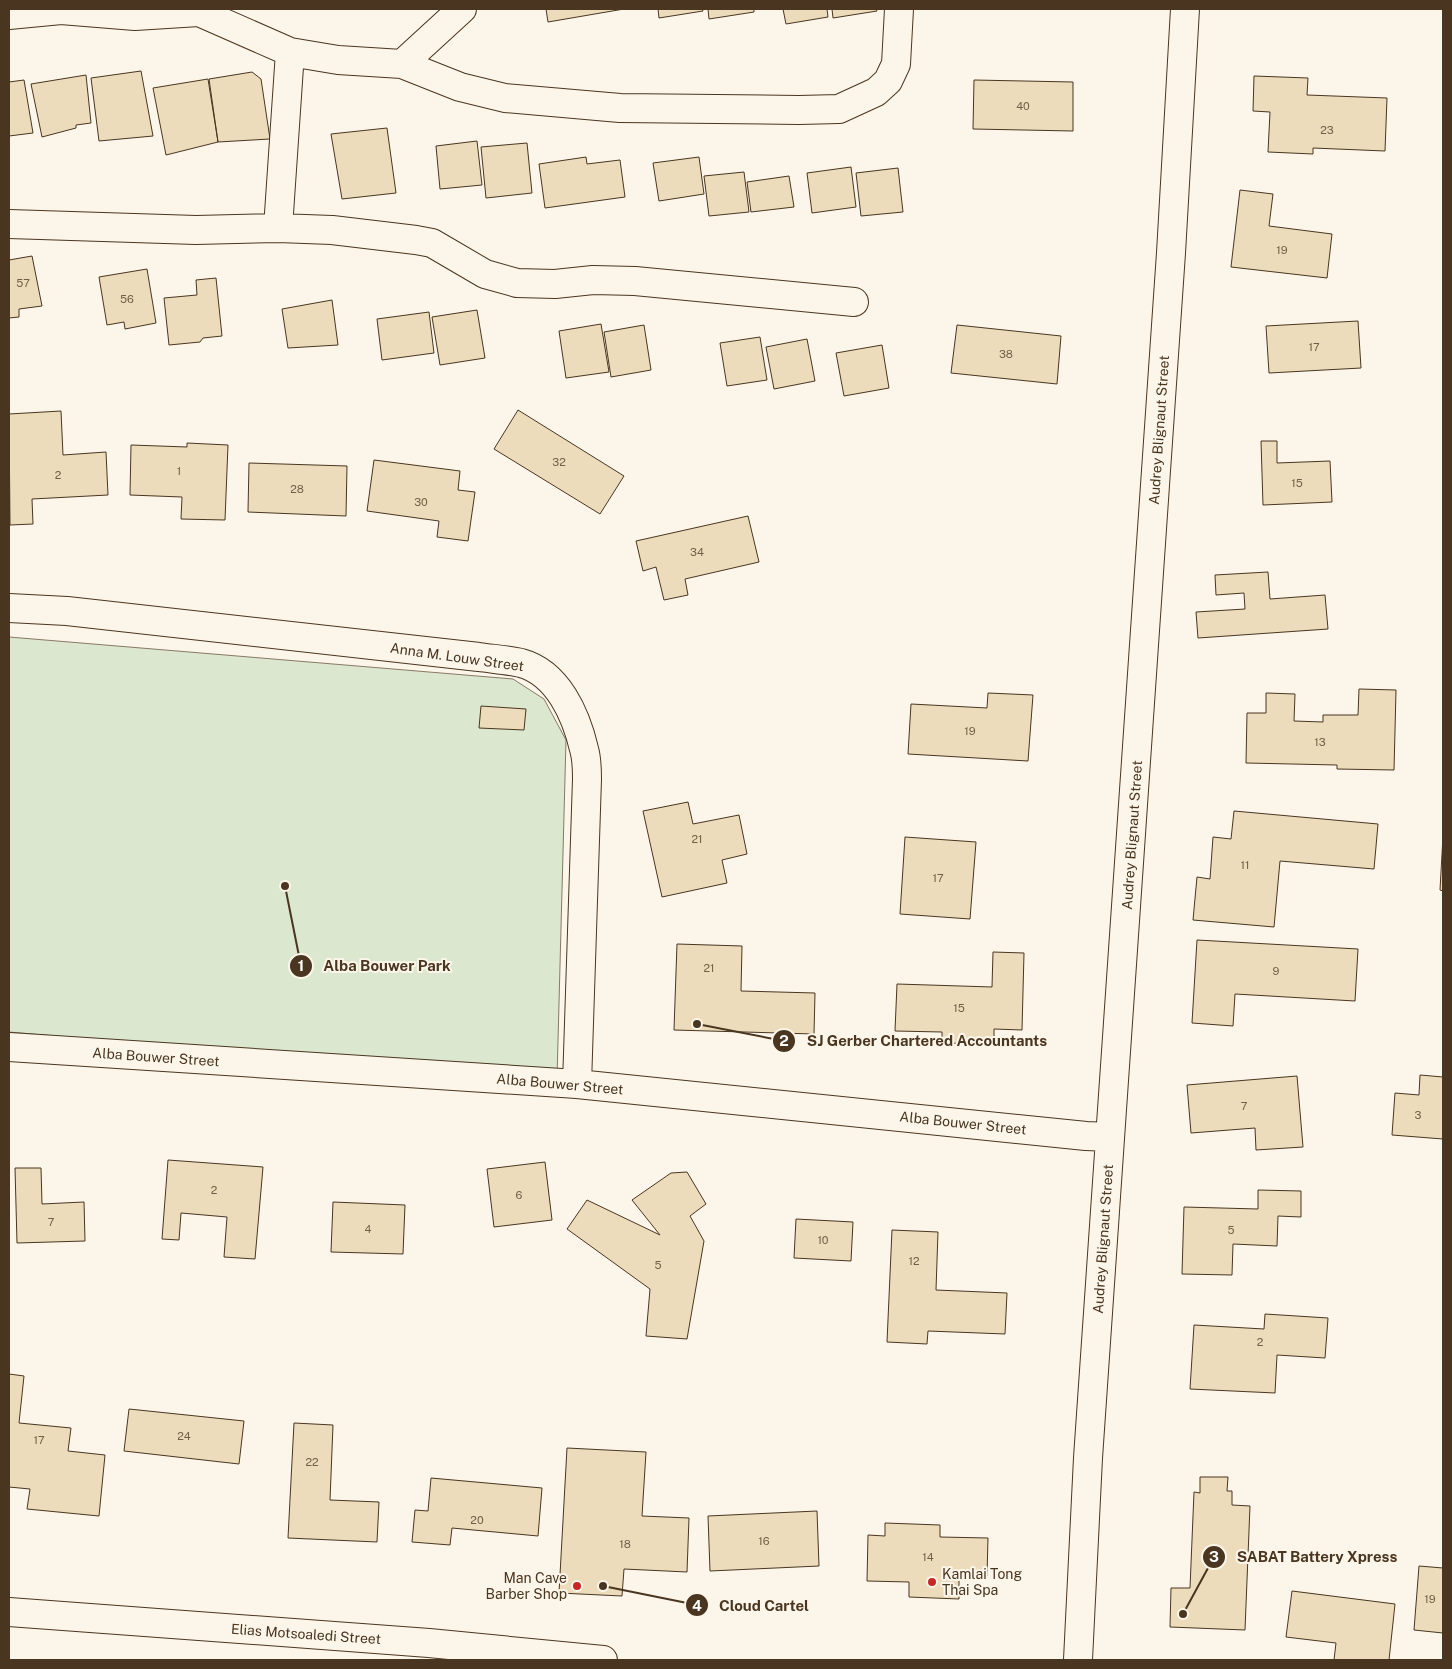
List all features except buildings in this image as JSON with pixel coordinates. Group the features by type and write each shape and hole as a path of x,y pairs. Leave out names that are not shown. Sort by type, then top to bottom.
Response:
{"street":[{"path":"402,64 462,9"},
{"path":"9,15 62,10 135,16 199,10 290,52 338,60 402,64 460,87 505,98 620,108 799,110 839,108 876,92 888,81 896,64 899,9"},
{"name":"Audrey Blignaut Street","path":"1078,1660 1088,1458 1170,262 1185,9"},
{"path":"278,228 290,52"},
{"path":"9,224 196,230 278,228 332,230 432,243 485,274 517,283 555,284 593,280 635,281 854,302"},
{"name":"Anna M. Louw Street","path":"9,608 67,611 479,657 522,663 538,670 551,682 567,702 578,725 585,751 587,780 576,1084"},
{"name":"Alba Bouwer Street","path":"9,1047 576,1084 1110,1137"},
{"name":"Elias Motsoaledi Street","path":"9,1612 429,1643 604,1660"}],"green space":[{"path":"9,637 513,679 544,699 566,740 557,1079 9,1032"}],"place":[{"name":"Alba Bouwer Park","path":"285,886"},
{"name":"SJ Gerber Chartered Accountants","path":"697,1024"},
{"name":"Kamlai Tong Thai Spa","path":"932,1582"},
{"name":"Man Cave Barber Shop","path":"577,1586"},
{"name":"Cloud Cartel","path":"603,1586"},
{"name":"SABAT Battery Xpress","path":"1183,1614"}]}
